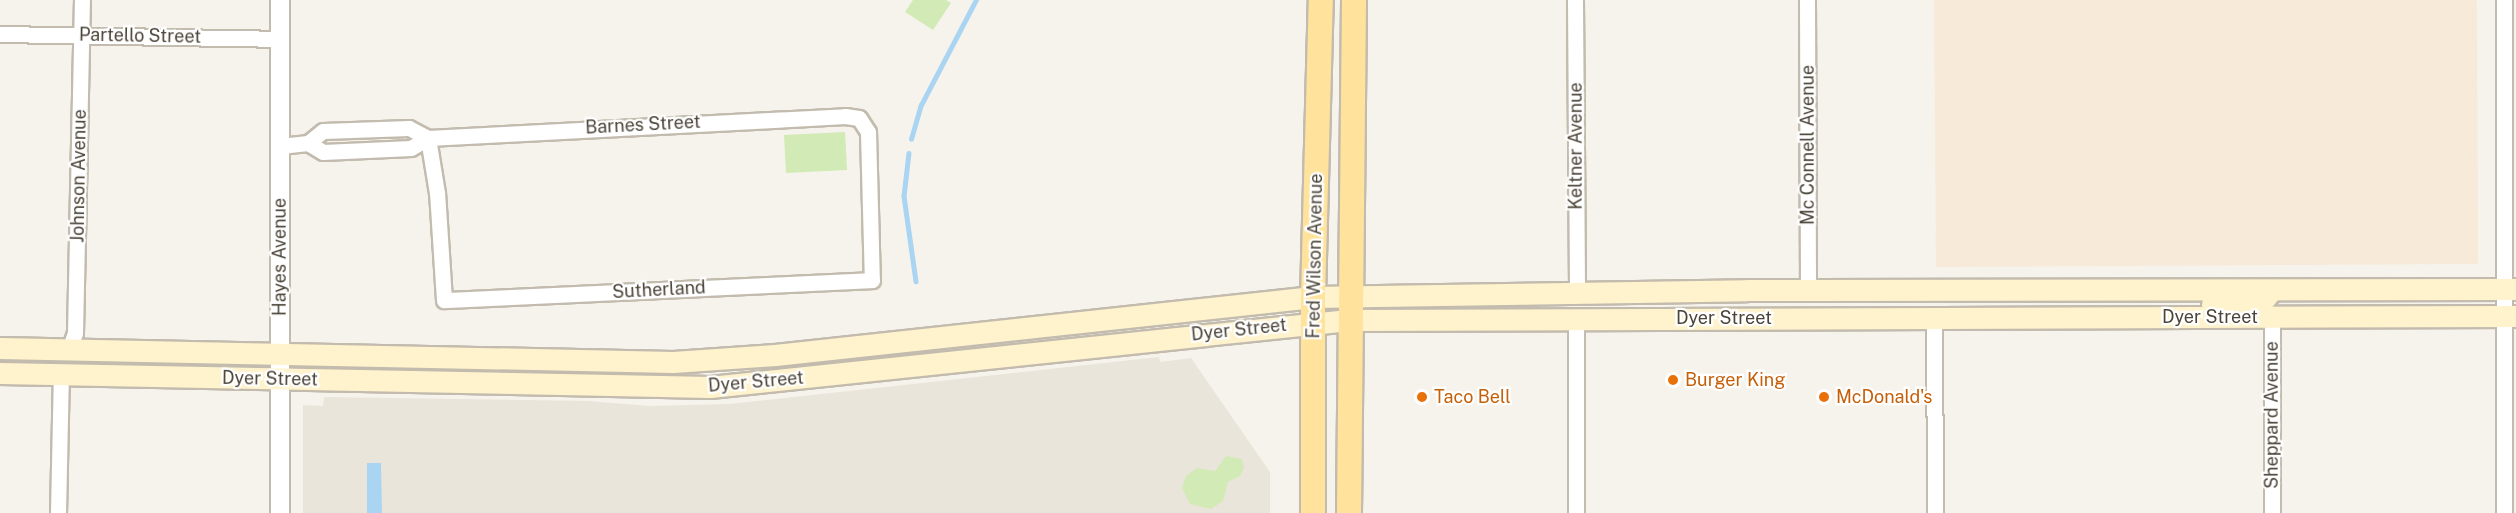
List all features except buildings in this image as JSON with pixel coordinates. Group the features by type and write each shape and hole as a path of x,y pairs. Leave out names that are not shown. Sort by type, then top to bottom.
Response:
{"main road":[{"name":"Fred Wilson Avenue","path":"1313,513 1313,297 1321,0"},
{"name":"Fred Wilson Avenue","path":"1349,513 1348,296 1354,0"},
{"path":"2177,318 2200,305 2262,302 2270,296 2272,288"},
{"name":"Dyer Street","path":"0,348 279,355 707,361 1313,297 1808,290 2510,289"},
{"path":"1738,318 1747,311 1765,306 1802,306 1807,299 1808,290"},
{"path":"1934,318 1939,307 1945,304 1998,299 2010,290"},
{"path":"1576,319 1577,308 1585,304 1618,302 1638,293"},
{"name":"Dyer Street","path":"0,373 710,387 1313,321 2510,316"}],"street":[{"name":"Johnson Avenue","path":"69,350 76,322 82,0"},
{"name":"Hayes Avenue","path":"280,0 280,513"},
{"name":"Keltner Avenue","path":"1575,0 1577,292"},
{"name":"Mc Connell Avenue","path":"1807,0 1808,290"},
{"path":"2504,0 2510,289 2504,513"},
{"name":"Partello Street","path":"0,34 280,39"},
{"name":"Barnes Street","path":"280,146 309,143 323,152 411,148 428,138 821,117 859,118"},
{"name":"Sutherland","path":"428,138 436,193 444,300 456,300 872,280 868,132 859,118"},
{"name":"Sheppard Avenue","path":"2272,317 2272,513"},
{"path":"1934,318 1935,513"},
{"path":"1576,319 1576,513"},
{"path":"58,513 61,374"}],"shaded area":[{"path":"1934,0 2477,0 2478,264 1936,267"},
{"path":"1159,357 1160,362 1191,358 1270,472 1270,513 303,513 303,405 323,406 324,397 588,401 650,406 729,404"}],"green space":[{"path":"913,0 946,0 951,3 933,30 905,12"},
{"path":"845,132 847,170 786,173 784,135"},
{"path":"1226,456 1242,459 1244,468 1240,476 1228,482 1223,501 1211,509 1190,504 1182,488 1186,476 1197,468 1215,471"}],"water":[{"path":"367,463 381,463 382,513 367,513"}],"waterway":[{"path":"911,139 921,105 976,0"},
{"path":"909,153 904,196 916,281"}],"place":[{"name":"Burger King","path":"1673,380"},
{"name":"Taco Bell","path":"1422,397"},
{"name":"McDonald's","path":"1824,397"}]}
